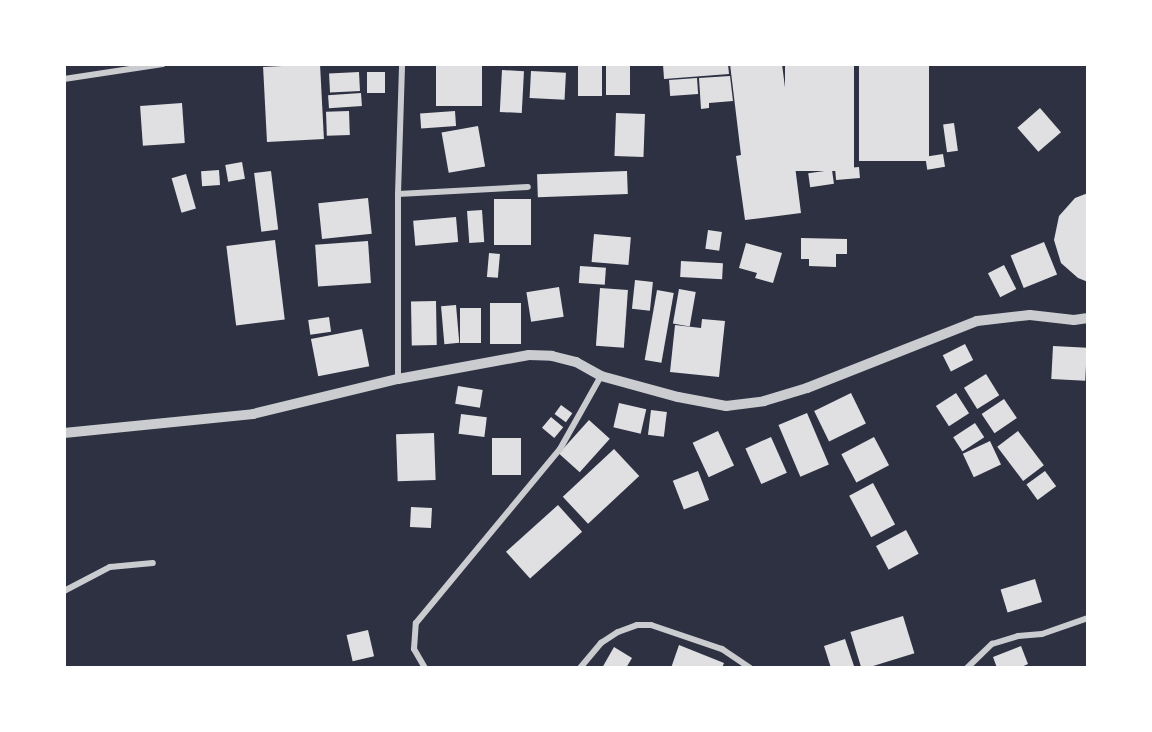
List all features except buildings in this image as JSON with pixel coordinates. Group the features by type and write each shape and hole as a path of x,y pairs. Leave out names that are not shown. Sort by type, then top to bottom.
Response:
{"street":[{"path":"64,79 163,64"},
{"path":"398,379 398,194 402,64"},
{"path":"398,194 528,187"},
{"path":"64,433 253,414 398,379 529,355 552,356 576,362 601,376 678,397 726,406 764,401 807,388 977,321 1030,315 1074,320 1088,318"},
{"path":"425,668 414,649 416,623 560,449 601,376"},
{"path":"64,591 110,567 153,563"},
{"path":"966,668 992,644 1018,636 1042,634 1088,618"},
{"path":"580,668 601,643 618,632 637,626 651,625 722,649 750,668"}]}
